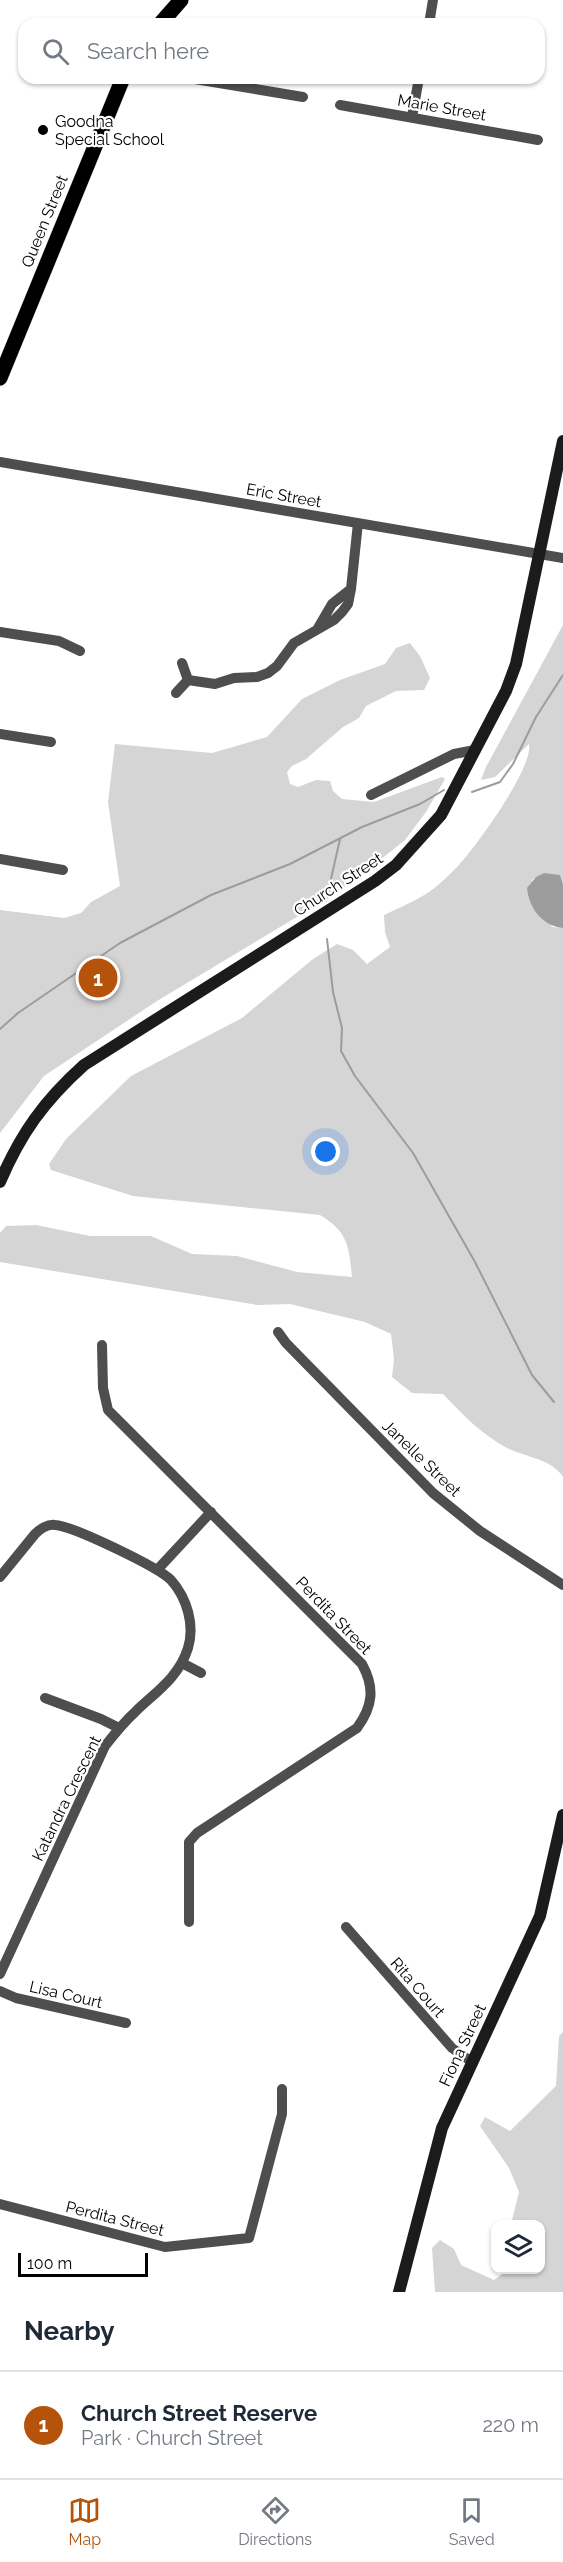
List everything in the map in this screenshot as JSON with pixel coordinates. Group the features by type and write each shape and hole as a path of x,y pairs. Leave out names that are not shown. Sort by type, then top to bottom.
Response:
{"main road":[{"path":"166,18 182,0"},
{"name":"Queen Street","path":"0,378 121,84"}],"street":[{"path":"430,18 433,0"},
{"path":"225,84 303,97"},
{"path":"412,117 418,84"},
{"name":"Marie Street","path":"340,105 538,140"},
{"name":"Church Street","path":"0,1182 13,1152 32,1121 60,1086 84,1065 375,881 396,865 441,815 506,691 516,664 563,441"},
{"name":"Eric Street","path":"0,462 563,558"},
{"path":"188,680 215,684 234,678 257,677 277,666 294,643 317,628 332,604 351,589 358,523"},
{"path":"0,632 59,641 80,651"},
{"path":"182,663 188,680"},
{"path":"176,693 188,680"},
{"path":"0,734 51,742"},
{"path":"371,795 454,754 475,750"},
{"path":"0,860 63,870"},
{"name":"Janelle Street","path":"279,1332 286,1343 434,1493 480,1531 563,1585"},
{"name":"Perdita Street","path":"102,1345 103,1388 108,1410 362,1664 370,1678 372,1700 367,1715 357,1728 197,1833 189,1842 189,1922"},
{"path":"158,1569 211,1512"},
{"name":"Katandra Crescent","path":"0,1577 40,1529 55,1525 140,1559 158,1569 176,1587 187,1607 190,1625 188,1647 173,1677 119,1728 97,1762 0,1974"},
{"path":"182,1663 201,1673"},
{"path":"45,1698 119,1728"},
{"name":"Fiona Street","path":"399,2292 436,2147 472,2062 540,1916 563,1815"},
{"name":"Rita Court","path":"346,1927 452,2048 472,2062"},
{"name":"Lisa Court","path":"0,1991 16,1998 126,2023"},
{"name":"Perdita Street","path":"0,2204 165,2247 249,2238 282,2114 282,2089"}],"shaded area":[{"path":"563,625 563,885 544,873 532,880 552,927 563,928 563,1477 545,1462 507,1448 489,1437 443,1394 412,1393 392,1377 394,1359 391,1334 365,1322 290,1304 257,1305 0,1262 0,1233 6,1226 36,1225 90,1236 151,1236 192,1254 237,1256 297,1272 352,1277 348,1248 342,1234 320,1215 133,1196 51,1170 49,1164 66,1139 131,1076 242,1018 313,959 337,944 353,950 367,964 390,947 385,932 384,915 426,894 448,876 474,846 500,809 522,771 529,744 495,777 481,780"},
{"path":"410,643 420,656 430,678 424,690 396,691 366,706 359,718 343,727 287,772 290,784 298,787 316,780 330,781 333,791 342,799 374,802 442,777 445,779 426,812 405,840 360,876 310,909 157,1001 44,1076 0,1133 0,910 64,918 81,913 91,902 120,886 108,802 115,744 212,753 267,737 302,699 340,680 385,664 396,648"},
{"path":"544,873 560,875 563,885 563,928 543,920 534,909 528,895 527,888 536,877"},
{"path":"563,2032 563,2292 435,2292 432,2248 440,2240 454,2249 461,2265 494,2280 502,2274 545,2274 545,2220 512,2220 519,2192 509,2168 480,2126 485,2117 510,2131 556,2086 559,2036"}],"waterway":[{"path":"472,792 500,782 513,764 536,717 563,675"},
{"path":"0,1029 18,1013 120,943 211,895 290,864 362,827 420,804 444,790"},
{"path":"326,901 340,839"},
{"path":"327,939 333,992 342,1028 341,1051 355,1076 413,1153 475,1262 532,1375 554,1402"}],"place":[{"name":"Goodna Special School","path":"43,130"},
{"name":"Church Street Reserve","path":"98,978"}]}
